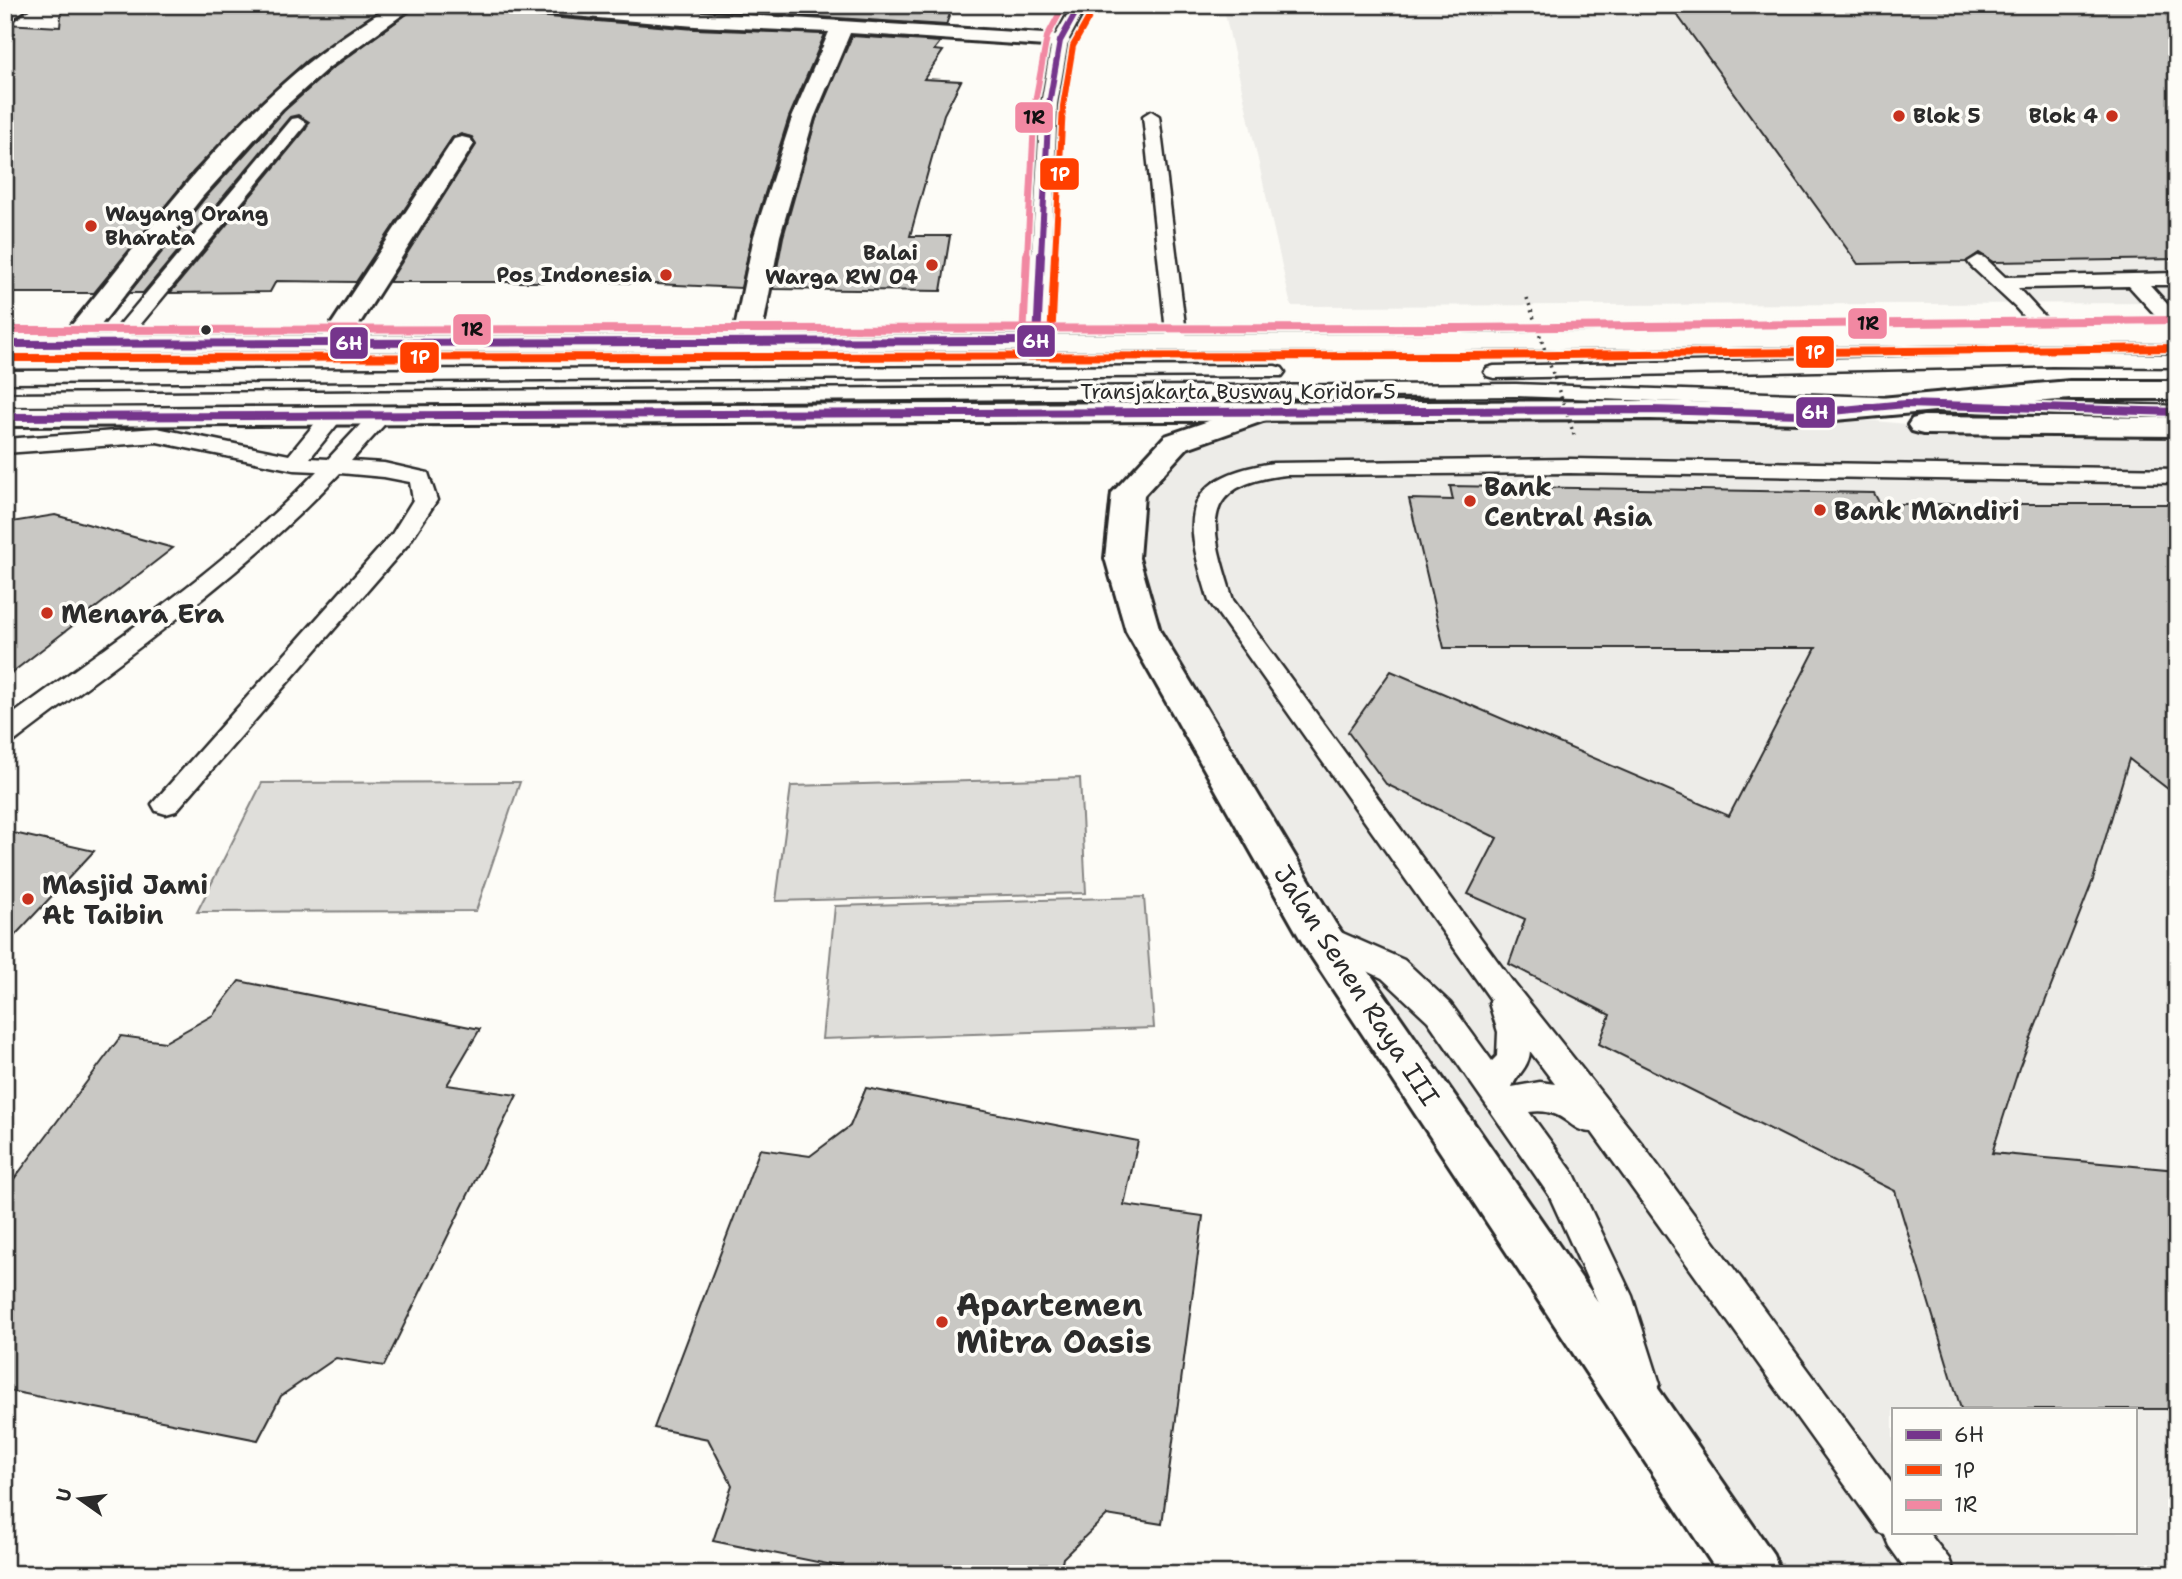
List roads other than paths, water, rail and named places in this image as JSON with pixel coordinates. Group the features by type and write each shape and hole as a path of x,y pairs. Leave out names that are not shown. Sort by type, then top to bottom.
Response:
{"main road":[{"path":"5,15 21,5"},
{"path":"71,344 211,173 274,103 319,65 406,5"},
{"path":"512,5 660,17 1060,41"},
{"path":"746,343 767,236 803,118 842,26"},
{"path":"333,343 462,144"},
{"path":"5,344 1460,342 2177,334"},
{"path":"1802,414 2070,390 2177,390"},
{"path":"5,417 1255,414 1637,410 1802,414 1917,425 2177,427"},
{"name":"Jalan Senen Raya III","path":"1255,414 1176,442 1128,493 1122,558 1143,631 1320,935 1753,1574"}],"lane":[{"path":"1037,341 1049,104 1060,41 1080,5"},
{"path":"1151,116 1177,341"},
{"path":"114,344 298,123"},
{"path":"1978,262 2050,334"},
{"path":"2000,283 2177,279"},
{"path":"2134,280 2177,327"},
{"name":"Transjakarta Busway Koridor 5","path":"5,377 1508,372 2052,360 2177,361"},
{"name":"Transjakarta Busway Koridor 5","path":"5,400 1516,390 2177,412"},
{"path":"294,463 333,415"},
{"path":"5,734 214,578 293,510 382,415"},
{"path":"5,446 157,435 294,463 384,470 420,478 425,500 401,538 166,804"},
{"path":"1892,1517 1630,1155 1502,990 1221,601 1206,544 1203,517 1214,496 1235,477 1252,471 1286,468 1556,466 2177,476"},
{"path":"1320,935 1393,969 1439,1012 1562,1185 1619,1308 1652,1424"},
{"path":"1497,1094 1513,1061 1514,1032 1502,990"},
{"path":"1497,1094 1557,1096 1574,1105 1630,1155"},
{"path":"1904,1534 1934,1574"}],"place":[{"name":"Blok 5","path":"1899,116"},
{"name":"Blok 4","path":"2112,116"},
{"name":"Wayang Orang Bharata","path":"91,226"},
{"name":"Balai Warga RW 04","path":"932,265"},
{"name":"Pos Indonesia","path":"666,275"},
{"name":"Bank Central Asia","path":"1470,501"},
{"name":"Bank Mandiri","path":"1820,510"},
{"name":"Menara Era","path":"47,613"},
{"name":"Masjid Jami At Taibin","path":"28,899"},
{"name":"Apartemen Mitra Oasis","path":"942,1322"}]}
